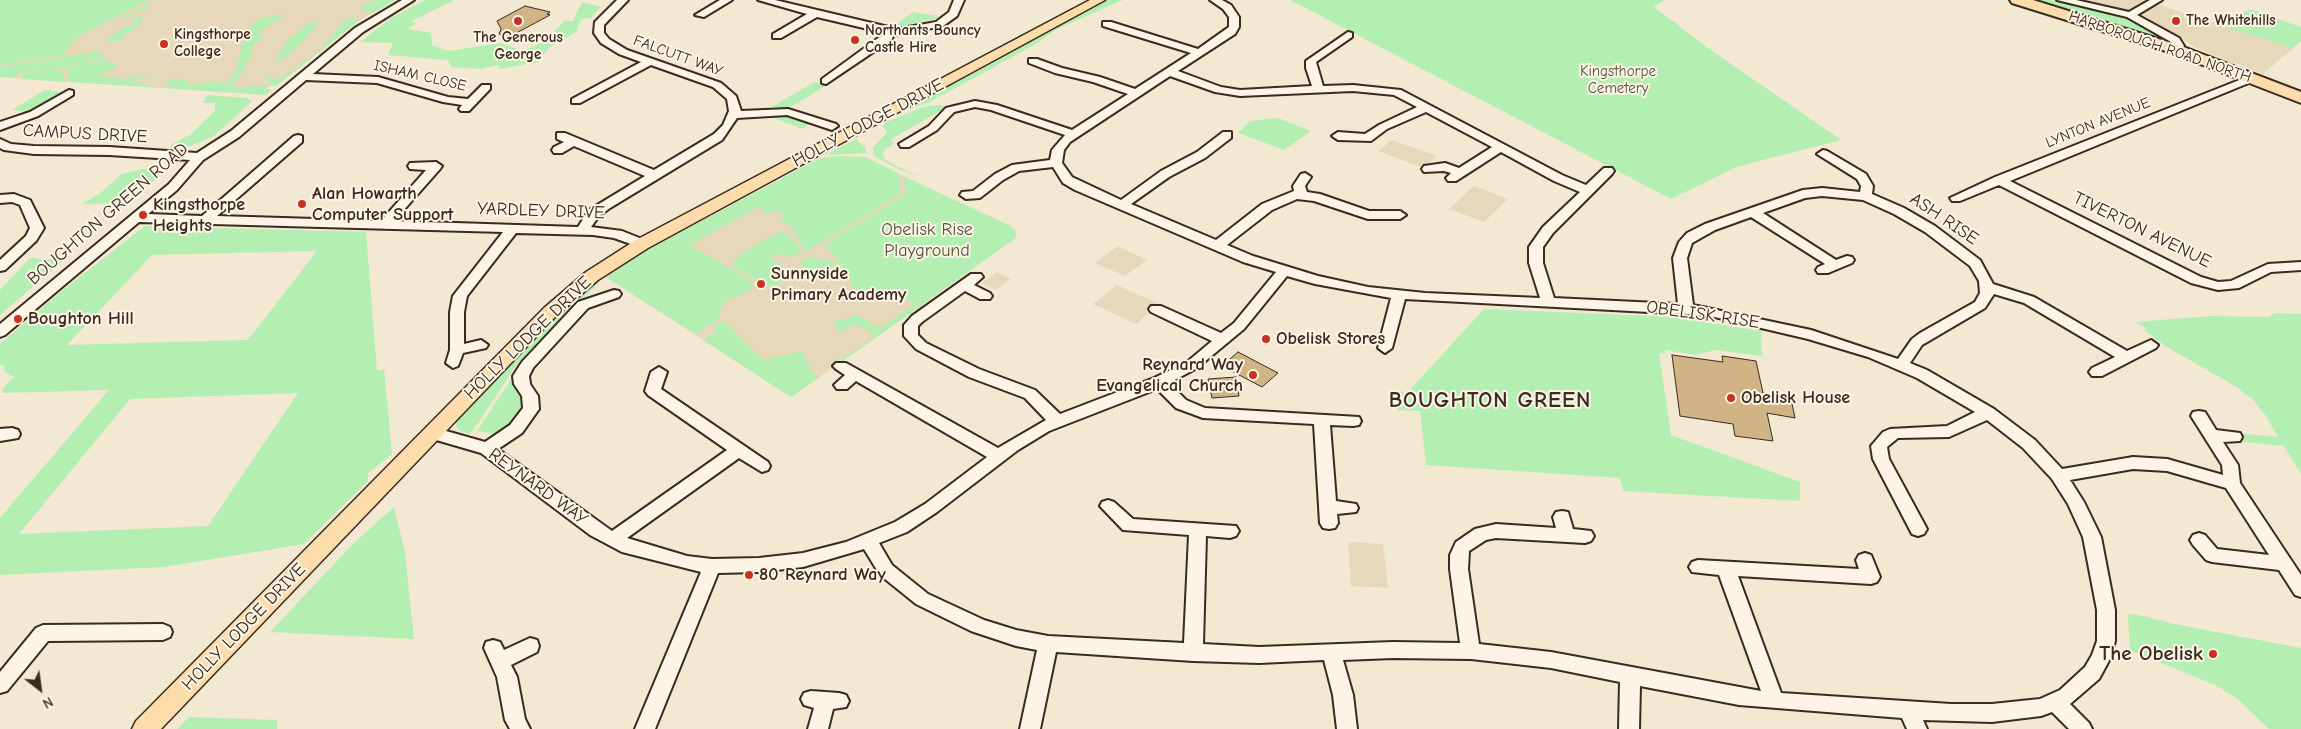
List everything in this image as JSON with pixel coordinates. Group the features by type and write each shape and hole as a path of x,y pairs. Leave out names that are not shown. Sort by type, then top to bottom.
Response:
{"highway":[{"name":"HARBOROUGH ROAD NORTH","path":"2017,0 2175,49 2301,98"}],"main road":[{"name":"HOLLY LODGE DRIVE","path":"146,729 567,296 604,267 642,244 1099,0"}],"street":[{"name":"BOUGHTON GREEN ROAD","path":"0,332 136,218 187,173 199,157 235,134 359,30 409,0"},
{"path":"587,21 601,21 623,0"},
{"path":"700,15 727,0"},
{"path":"763,0 891,32 911,31 939,24 953,14 959,0"},
{"path":"2062,0 2130,15 2175,40 2179,46 2175,49"},
{"path":"2130,15 2158,0"},
{"path":"974,197 1011,170 1029,165 1056,163 1056,155 1061,144 1074,134 1225,37 1234,27 1234,17 1222,1"},
{"path":"777,36 814,14"},
{"name":"FALCUTT WAY","path":"601,21 599,33 608,44 722,87 732,98 734,115"},
{"path":"1117,25 1200,53"},
{"path":"814,78 831,83 891,32"},
{"path":"1320,90 1311,68 1311,60 1348,39"},
{"path":"576,101 595,96 651,61"},
{"path":"1039,61 1059,71 1096,79 1136,93"},
{"path":"1169,72 1228,92 1256,94 1365,88 1388,90 1405,95 1558,178 1588,190"},
{"name":"ISHAM CLOSE","path":"302,77 378,80 467,107 486,87"},
{"name":"LYNTON AVENUE","path":"1956,198 2252,78"},
{"path":"0,126 34,114 69,93"},
{"path":"909,139 934,128 944,114 950,110 975,104 993,107 1074,134"},
{"path":"1338,136 1367,138 1383,127 1428,107"},
{"path":"582,230 600,208 718,137 728,126 734,115 788,112 826,124 808,129"},
{"path":"562,136 654,176"},
{"path":"1122,206 1165,174 1201,155 1223,138 1206,136"},
{"path":"558,150 574,142"},
{"name":"CAMPUS DRIVE","path":"0,143 8,147 34,150 109,151 199,157"},
{"path":"206,219 297,145"},
{"path":"1428,169 1445,167 1456,175 1501,147"},
{"path":"1823,154 1862,177 1867,186 1865,196"},
{"name":"OBELISK RISE","path":"868,541 886,570 922,599 978,626 1016,638 1048,644 1259,655 1403,650 1471,651 1551,660 1738,697 1909,711 1992,713 2041,707 2055,702 2077,688 2092,673 2101,657 2106,641 2107,625 2092,537 2076,502 2058,475 2029,444 1988,412 1941,384 1900,365 1792,330 1742,318 1686,309 1399,294 1342,286 1283,272 1217,246 1071,183 1061,173 1056,163"},
{"path":"386,224 436,166 414,166"},
{"path":"1548,302 1536,263 1536,247 1548,230 1608,170"},
{"path":"1301,195 1299,186 1305,177"},
{"name":"TIVERTON AVENUE","path":"1999,180 2196,280 2218,286 2234,286 2268,268 2301,266"},
{"name":"ASH RISE","path":"1686,309 1680,267 1681,250 1686,242 1701,231 1803,194 1822,192 1865,196 1910,216 1964,253 1983,272 1988,287"},
{"path":"1217,246 1267,207 1283,199 1301,195 1316,197 1368,215 1402,213"},
{"path":"0,198 14,198 25,203 37,228 31,238 0,267"},
{"path":"1753,212 1835,265"},
{"name":"YARDLEY DRIVE","path":"136,218 582,230 617,234 642,244"},
{"path":"480,345 455,357 457,312 460,296 512,228"},
{"name":"REYNARD WAY","path":"432,433 466,441 486,449 577,517 613,539 660,557 712,566 751,565 803,560 868,541 901,526 932,508 1028,436 1057,421 1159,382 1192,365 1223,340 1252,311 1283,272"},
{"path":"985,296 970,281 917,318 911,325 911,336 921,346 974,373 1004,386 1030,394 1057,421"},
{"path":"1900,365 1917,342 1980,304 1985,298 1988,287 2030,300 2126,357"},
{"name":"HOLLY LODGE DRIVE","path":"486,449 516,428 532,409 530,396 522,384 521,376 527,365 583,305 614,294"},
{"path":"1385,348 1399,294"},
{"path":"1156,309 1223,340"},
{"path":"2097,372 2151,345"},
{"path":"841,366 1000,456"},
{"path":"659,372 653,391 762,466"},
{"path":"842,385 856,374"},
{"path":"1159,382 1181,404 1194,411 1215,414 1353,422"},
{"path":"1918,529 1881,459 1879,446 1889,436 1896,433 1949,431 1988,412"},
{"path":"2198,416 2230,465 2232,484 2301,590"},
{"path":"1322,420 1329,515 1350,508"},
{"path":"2212,435 2234,437"},
{"path":"613,539 738,450"},
{"path":"2058,475 2088,472 2132,463 2167,465 2232,484"},
{"path":"1108,506 1130,526 1230,531"},
{"path":"1471,651 1459,569 1459,556 1462,547 1481,534 1496,531 1564,526 1585,536"},
{"path":"1193,653 1198,529"},
{"path":"2199,540 2212,555 2284,564"},
{"path":"1698,567 1871,576 1865,560"},
{"path":"646,729 712,566"},
{"path":"1726,569 1774,701"},
{"path":"0,685 20,663 42,632 163,632"},
{"path":"1030,729 1048,644"},
{"path":"520,729 515,720 506,677 497,655 530,646"},
{"path":"1331,652 1343,695 1348,729"},
{"path":"1629,729 1630,675"},
{"path":"818,729 825,700"},
{"path":"2055,702 2082,729"},
{"path":"1909,711 1917,729"}],"shaded area":[{"name":"Kingsthorpe College","path":"0,0 394,0 360,20 276,86 270,86 266,89 272,90 266,95 0,77"},
{"path":"2077,0 2144,0 2293,48 2263,74 2198,49 2144,15"},
{"path":"1392,140 1437,156 1423,168 1378,151"},
{"name":"Sunnyside Primary Academy","path":"835,163 905,176 931,299 791,397 606,277 644,252 781,179"},
{"path":"1474,186 1508,199 1484,222 1449,209"},
{"path":"1118,246 1147,260 1125,276 1095,263"},
{"path":"997,272 1011,279 996,290 981,283"},
{"path":"1117,285 1159,304 1136,324 1093,304"},
{"path":"1348,542 1383,544 1388,588 1351,586"}],"green space":[{"path":"0,0 149,0 82,34 74,40 64,55 0,65"},
{"path":"376,0 396,0 372,13 361,11 363,5"},
{"path":"425,0 455,0 411,21 416,23 407,29 431,33 432,45 448,51 501,43 520,50 527,49 546,41 564,21 573,21 582,2 601,7 591,18 581,19 576,32 550,47 537,62 500,69 499,65 479,69 451,67 448,60 388,55 393,43 360,42 391,18"},
{"path":"1106,0 1123,0 1057,29 1034,45 930,102 894,114"},
{"name":"Kingsthorpe Cemetery","path":"1290,0 1664,0 1654,7 1708,48 1841,140 1736,167 1671,199"},
{"path":"2026,0 2050,0 2115,14 2138,23 2170,42"},
{"path":"150,4 149,8 130,14 131,16 143,17 140,25 134,26 132,32 125,33 122,40 104,42 115,33 139,20 128,16 118,18"},
{"path":"2250,9 2301,27 2301,41 2293,48 2222,26"},
{"path":"913,12 944,17 892,28"},
{"path":"286,14 258,33 265,34 250,50 253,51 238,80 234,83 224,80 234,77 245,33 259,19"},
{"path":"354,18 360,20 276,86 270,86 266,89 272,90 266,95 166,88 169,78 190,81 189,85 217,81 236,87 269,85 273,82 267,81 267,78 271,77 273,80 289,73 322,48 344,20"},
{"path":"313,20 312,23 319,22 307,38 286,57 273,65 287,41"},
{"path":"100,51 103,59 59,68 23,71 14,78 0,77 0,67"},
{"path":"104,60 118,66 100,76 125,79 135,75 156,79 136,78 130,80 161,88 70,82 66,68"},
{"path":"61,69 66,82 21,79 25,72"},
{"path":"814,82 827,85 789,108 772,107"},
{"path":"45,90 62,92 28,112 12,110"},
{"path":"207,95 246,98 252,101 214,136 188,147 169,146 191,134 215,111 215,103 203,103"},
{"path":"940,105 947,107 893,138 891,141 894,143 882,154 887,161 919,177 898,169 874,156 873,148 887,132 883,126 886,122 924,107"},
{"path":"788,114 808,122 808,125 803,129 765,115"},
{"path":"1278,118 1311,131 1284,150 1238,133 1250,121"},
{"path":"856,139 864,146 867,153 830,155 829,153"},
{"path":"838,156 865,157 898,173 902,193 806,252 791,226 779,219 785,215 776,210 769,214 758,207 690,245 753,282 755,285 751,290 724,302 720,310 720,318 695,334 606,277 644,252 820,158"},
{"path":"142,169 154,169 156,179 132,198 118,203 81,204 98,195 122,174"},
{"name":"Obelisk Rise Playground","path":"903,176 1011,226 1016,231 1016,238 841,362 835,356 842,359 875,336 870,331 853,324 840,333 833,322 856,315 880,328 915,304 889,290 872,300 860,300 836,258 824,245 907,193"},
{"path":"145,226 366,232 377,371 384,369 392,454 368,473 368,481 304,544 164,567 0,575 0,518 109,390 3,393 3,388 14,377 5,372 4,365 0,365 0,344 58,294","holes":["317,251 248,340 67,345 152,255","298,393 208,526 19,534 130,399"]},
{"path":"779,232 788,233 802,253 787,258 785,255 777,254 772,258 774,261 782,264 776,268 779,272 797,269 804,275 763,289 758,281 734,267 734,261 739,255"},
{"path":"811,257 833,261 835,267 810,276 800,261"},
{"path":"30,258 64,260 0,315 0,290"},
{"path":"595,280 599,283 569,310 517,364 472,432 469,434 460,431 456,426 458,417 562,309"},
{"path":"1484,309 1675,317 1761,331 1762,356 1716,350 1696,355 1665,350 1665,354 1659,353 1671,435 1800,482 1800,501 1623,491 1620,478 1426,465 1420,411 1397,410 1397,391 1407,393"},
{"path":"2275,313 2301,314 2301,474 2284,446 2244,442 2238,433 2278,437 2266,416 2252,399 2235,386 2167,347 2144,330 2146,328 2135,322 2212,316 2268,317"},
{"path":"723,320 763,360 802,351 817,379 791,397 703,340 716,333 716,328 713,326"},
{"path":"516,372 516,386 526,405 518,420 496,435 477,431"},
{"path":"394,507 405,553 414,639 270,632 352,545"},
{"path":"2135,614 2179,625 2301,648 2301,729 2269,729 2238,699 2215,685 2130,650 2128,615"},
{"path":"189,717 277,720 277,729 177,729"}],"building":[{"name":"The Generous George","path":"525,6 550,12 547,14 550,15 509,37 499,34 501,29 497,21"},
{"name":"Reynard Way Evangelical Church","path":"1238,352 1278,373 1262,387 1222,366"},
{"name":"Obelisk House","path":"1672,355 1723,362 1722,356 1756,361 1763,393 1791,399 1795,418 1767,413 1773,441 1735,436 1733,424 1680,416"},
{"path":"1236,377 1239,396 1212,398 1208,379"}],"place":[{"name":"The Generous George","path":"518,21"},
{"name":"The Whitehills","path":"2176,21"},
{"name":"Northants Bouncy Castle Hire","path":"855,40"},
{"name":"Kingsthorpe College","path":"164,44"},
{"name":"Alan Howarth Computer Support","path":"302,204"},
{"name":"Kingsthorpe Heights","path":"143,215"},
{"name":"Sunnyside Primary Academy","path":"761,284"},
{"name":"Boughton Hill","path":"18,319"},
{"name":"Obelisk Stores","path":"1266,339"},
{"name":"Reynard Way Evangelical Church","path":"1253,375"},
{"name":"Obelisk House","path":"1731,398"},
{"name":"80 Reynard Way","path":"749,575"},
{"name":"The Obelisk","path":"2213,654"}],"district":[{"name":"BOUGHTON GREEN","path":"1490,401"}]}
